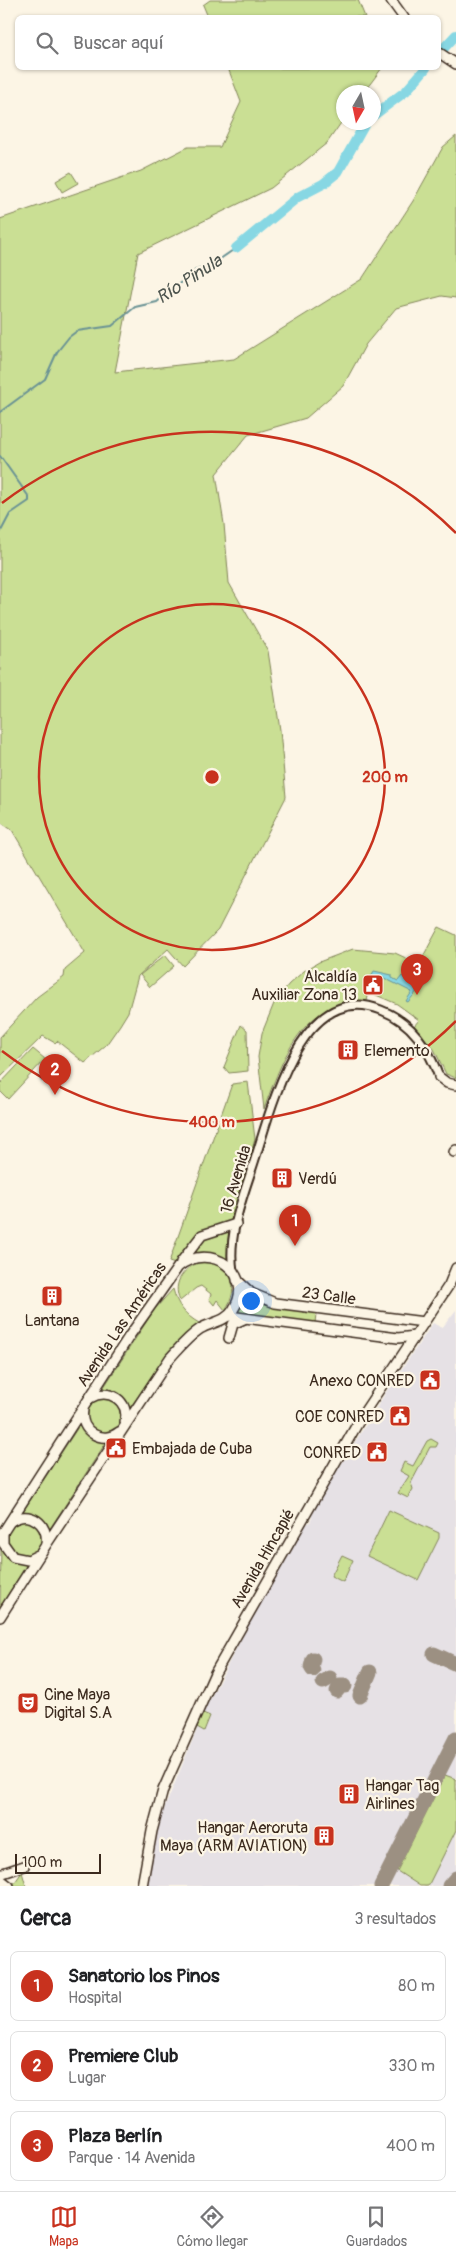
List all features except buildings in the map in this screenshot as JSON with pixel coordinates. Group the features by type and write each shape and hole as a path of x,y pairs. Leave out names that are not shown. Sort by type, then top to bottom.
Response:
{"main road":[{"path":"391,0 402,15"},
{"path":"441,54 456,64"},
{"path":"439,1077 447,1083 456,1085"},
{"path":"178,1267 200,1237 236,1224"},
{"name":"Avenida Las Américas","path":"2,1535 83,1408 178,1267 193,1258 210,1256 219,1259 233,1271"},
{"name":"Avenida Hincapié","path":"142,1886 152,1831 163,1790 215,1673 363,1414 449,1285 456,1268"},
{"path":"0,1617 46,1544 170,1358 184,1342 202,1328 229,1316 238,1302 237,1280 233,1271"},
{"name":"23 Calle","path":"237,1280 251,1293 276,1303 424,1322"},
{"path":"318,1328 320,1310"},
{"name":"23 Calle","path":"229,1316 398,1338 415,1336"},
{"path":"229,1338 233,1324 247,1319"},
{"path":"398,1338 404,1353"},
{"path":"83,1408 83,1422 91,1433 104,1438 111,1437 122,1429 126,1414 125,1407 116,1397 102,1394 89,1399"},
{"path":"10,1522 27,1517 39,1522 46,1532 46,1544"},
{"path":"2,1535 5,1548 13,1556 28,1560 40,1554"},
{"path":"0,1874 24,1866"},
{"path":"0,1879 9,1886"}],"street":[{"name":"16 Avenida","path":"233,1271 232,1252 236,1224 264,1132 286,1069 302,1041 323,1019 349,1006 365,1006 393,1015 410,1028 428,1051 439,1077"}],"shaded area":[{"path":"456,1310 456,1886 147,1886 160,1819 207,1705 253,1616 303,1526 310,1522 312,1518 311,1513 388,1389 433,1323 442,1328"}],"green space":[{"path":"210,0 358,0 364,15 207,15 203,5"},
{"path":"229,70 380,70 369,85 336,85 336,130 327,143 271,188 138,253 115,372 234,359 362,279 413,201 443,147 456,136 456,298 442,296 396,308 366,344 343,386 306,418 248,435 216,474 224,524 229,583 268,651 280,730 286,797 218,930 183,966 168,949 138,976 128,1012 106,1045 85,1063 57,1041 55,1043 43,1036 0,1078 0,1037 37,997 64,977 65,970 85,953 12,830 0,822 0,219 141,171 188,147 220,147 241,102"},
{"path":"71,172 78,183 62,192 56,181"},
{"path":"439,927 456,935 456,1078 446,1074 434,1049 414,1026 419,1020 397,1004 369,992 367,1001 345,1003 326,1010 311,1021 298,1036 288,1052 264,1109 258,1057 262,1033 275,1001 289,984 304,971 319,962 353,949 395,953 419,964"},
{"path":"165,955 174,966 150,987 140,975"},
{"path":"241,1025 247,1030 248,1071 229,1073 224,1067"},
{"path":"33,1049 45,1059 8,1099 0,1091 0,1084"},
{"path":"248,1082 255,1139 232,1223 202,1233 175,1264 169,1262 232,1084"},
{"path":"231,1228 227,1260 211,1253 191,1254 199,1241"},
{"path":"205,1261 221,1267 231,1278 232,1293 230,1302 225,1310 217,1300 214,1305 209,1299 211,1294 201,1286 180,1301 177,1287 182,1275 191,1266"},
{"path":"173,1289 182,1309 199,1323 166,1357 129,1409 125,1401 118,1395 102,1390 154,1310"},
{"path":"243,1291 316,1313 315,1324 236,1313 241,1303"},
{"path":"104,1398 117,1403 122,1416 117,1429 104,1434 91,1429 86,1416 91,1403"},
{"path":"80,1424 89,1437 107,1441 49,1530 22,1513"},
{"path":"431,1439 438,1443 436,1447 430,1447 411,1483 413,1489 408,1498 398,1493 409,1476 400,1471 404,1462 413,1466 427,1441"},
{"path":"389,1510 439,1533 439,1538 418,1580 367,1556"},
{"path":"25,1520 32,1521 38,1525 42,1531 42,1545 38,1551 32,1555 25,1556 18,1555 12,1551 8,1545 7,1538 8,1531 12,1525 18,1521"},
{"path":"1,1546 11,1560 27,1564 0,1607"},
{"path":"342,1555 353,1560 343,1582 331,1576"},
{"path":"203,1713 210,1716 204,1731 197,1727"},
{"path":"445,1775 456,1779 456,1830 428,1886 420,1886 397,1871"},
{"path":"22,1872 26,1886 13,1885"}],"water":[{"path":"374,971 392,975 392,978 398,981 402,976 419,989 408,1002 406,1001 412,992 382,977 378,981 370,978"},
{"path":"48,1066 53,1071 45,1078 45,1081 41,1081 41,1074"}],"waterway":[{"name":"Río Pinula","path":"443,49 456,35"},
{"name":"Río Pinula","path":"381,110 406,91 424,70"},
{"name":"Río Pinula","path":"236,248 298,197 323,184 338,172 362,130"},
{"name":"Río Pinula","path":"0,412 45,379 57,352 69,337 77,331 112,326 135,307 157,302 197,269 213,264 236,248"},
{"name":"Río Pinula","path":"0,456 29,497 29,501 10,514 0,533"}],"taxiway":[{"path":"434,1654 456,1664"},
{"path":"313,1659 311,1667 313,1670"},
{"path":"360,1696 370,1672"},
{"path":"323,1682 330,1678"},
{"path":"337,1691 340,1686 345,1686"},
{"path":"381,1886 456,1738"},
{"path":"449,1886 456,1878"}],"place":[{"name":"Alcaldía Auxiliar Zona 13","path":"373,985"},
{"name":"Plaza Berlín","path":"417,995"},
{"name":"Elemento","path":"348,1050"},
{"name":"Premiere Club","path":"55,1095"},
{"name":"Verdú","path":"282,1178"},
{"name":"Sanatorio los Pinos","path":"295,1246"},
{"name":"Lantana","path":"52,1296"},
{"name":"Anexo CONRED","path":"430,1380"},
{"name":"COE CONRED","path":"400,1416"},
{"name":"Embajada de Cuba","path":"116,1448"},
{"name":"CONRED","path":"377,1452"},
{"name":"Cine Maya Digital S.A","path":"28,1703"},
{"name":"Hangar Tag Airlines","path":"349,1794"},
{"name":"Hangar Aeroruta Maya (ARM AVIATION)","path":"324,1836"}]}
